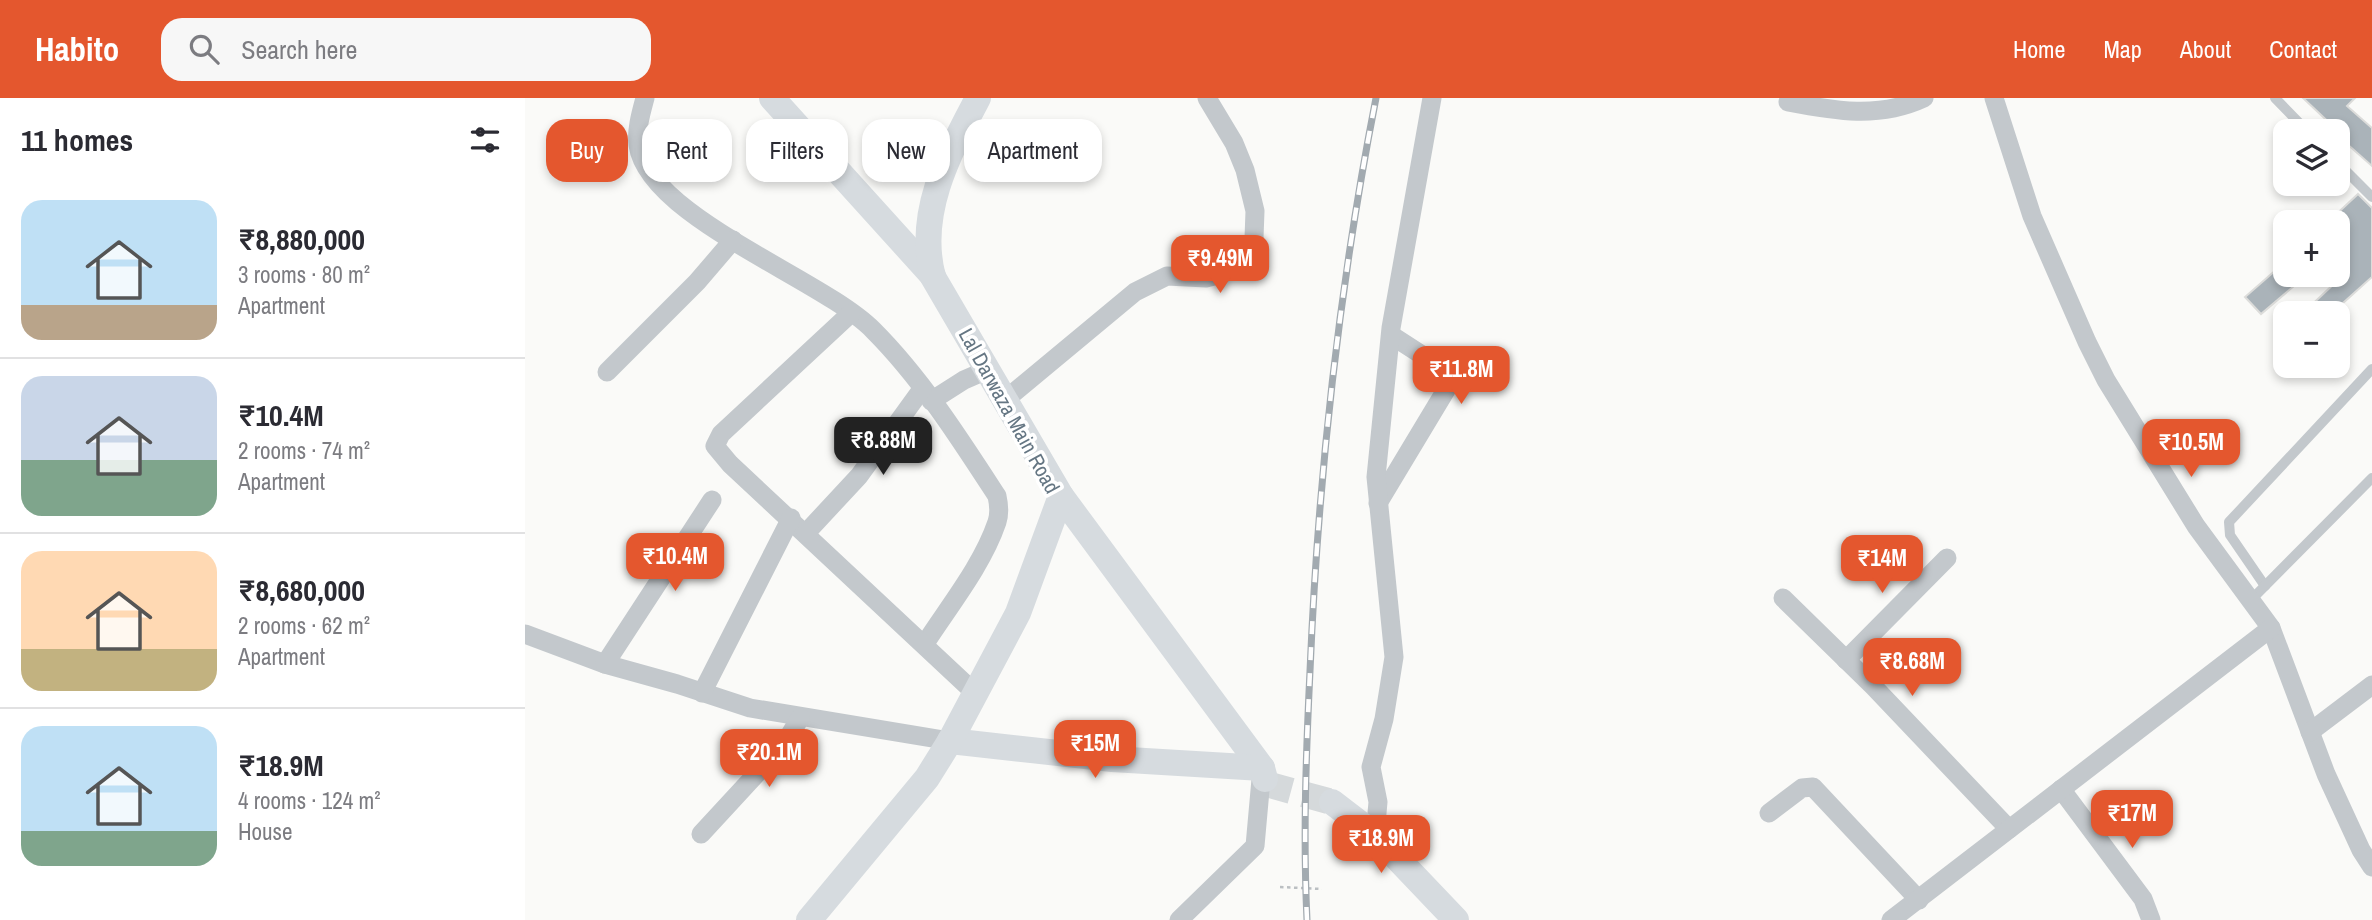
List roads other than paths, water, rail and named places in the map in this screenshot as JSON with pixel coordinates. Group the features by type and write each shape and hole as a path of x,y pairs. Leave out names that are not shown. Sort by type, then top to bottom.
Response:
{"main road":[{"path":"772,98 933,277"},
{"name":"Lal Darwaza Main Road","path":"809,920 927,778 950,741 1018,613 1061,496 933,277 927,246 939,179 947,156 978,98"},
{"path":"1061,496 1264,776"},
{"path":"950,741 1264,776"},
{"path":"1332,802 1375,835 1456,920"}],"street":[{"path":"645,98 640,117 638,146 651,172 679,203 872,328 926,395 997,496 1000,509 997,522 981,555 924,645"},
{"path":"1005,400 1135,292 1167,276 1206,278 1221,274 1238,260 1254,238 1255,211 1245,170 1234,144 1207,98"},
{"path":"1375,835 1378,802 1371,767 1384,719 1394,657 1376,477 1391,335 1432,98"},
{"path":"1788,102 1861,112 1887,111 1923,98"},
{"path":"1994,98 2032,216 2087,342 2106,380 2196,526 2258,593 2332,787 2361,850 2372,867"},
{"path":"607,372 697,282 733,240"},
{"path":"851,313 716,440 715,446 975,693"},
{"path":"1378,503 1452,380 1443,368 1391,335"},
{"path":"806,533 859,476 926,395 987,370"},
{"path":"605,664 712,500"},
{"path":"702,693 791,519"},
{"path":"1846,660 1947,558"},
{"path":"1783,598 2009,829"},
{"path":"1891,920 2271,628"},
{"path":"525,634 605,664 750,708 950,741"},
{"path":"2310,732 2372,685"},
{"path":"701,834 785,743 800,718"},
{"path":"1179,920 1255,846 1264,776"},
{"path":"1769,813 1802,788 1813,788 1919,900"},
{"path":"2061,789 2143,899 2151,920"}],"lane":[{"path":"2275,98 2295,119"},
{"path":"2350,175 2372,197"},
{"path":"2372,369 2229,522 2230,535 2258,593 2372,478"}],"tunnel":[{"path":"1266,784 1332,802"}],"railway":[{"path":"1307,920 1306,764 1318,527 1341,312 1376,98"}]}
